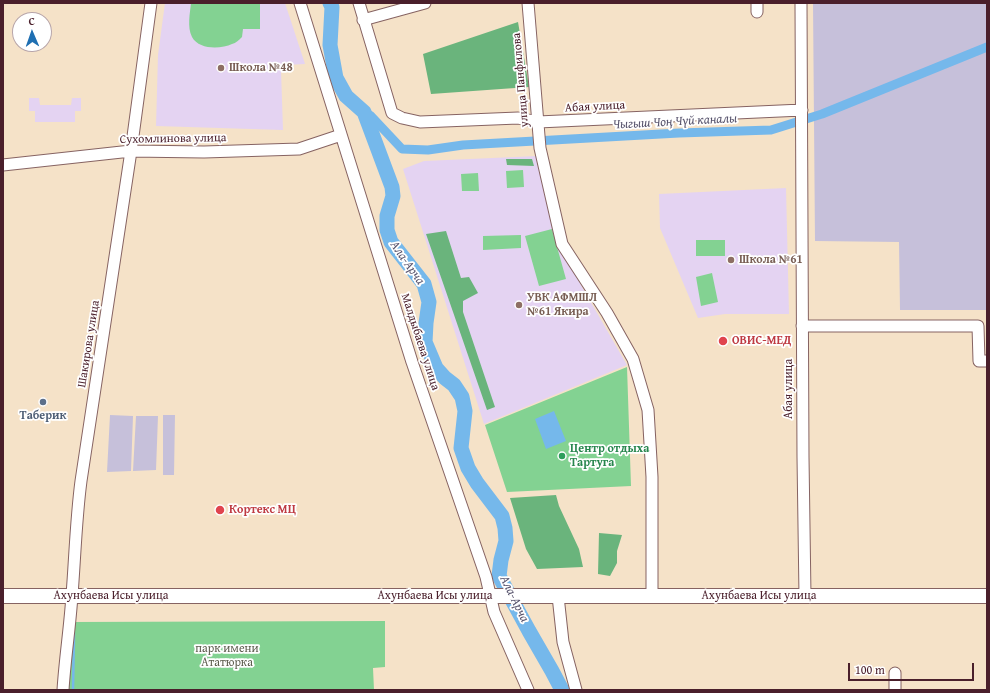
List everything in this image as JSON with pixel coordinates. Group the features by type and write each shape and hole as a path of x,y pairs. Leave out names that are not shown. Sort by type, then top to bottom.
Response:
{"main road":[{"name":"Ахунбаева Исы улица","path":"3,596 987,596"}],"street":[{"name":"Шакирова улица","path":"63,690 64,662 72,596 78,503 131,151 151,3"},
{"name":"Малдыбаева улица","path":"300,3 412,362 483,570 495,596 494,612 528,690"},
{"path":"359,3 363,20 425,3"},
{"name":"улица Панфилова","path":"528,3 541,151 562,244 607,313 633,359 648,410 652,477 652,596"},
{"name":"Абая улица","path":"801,3 802,450 805,596"},
{"name":"Абая улица","path":"363,20 392,113 402,118 420,122 518,118 539,128 802,118"},
{"name":"Сухомлинова улица","path":"3,165 131,151 204,152 299,149 341,135"},
{"path":"802,326 978,326 978,361 987,361"},
{"path":"558,596 564,647 576,690"},
{"path":"895,673 895,690"}],"shaded area":[{"name":"Школа №48","path":"165,3 285,3 305,64 286,65 281,70 283,130 156,126 158,55"},
{"path":"813,3 987,3 987,310 900,310 899,242 815,241"},
{"path":"29,98 39,98 40,105 71,105 72,98 81,98 81,111 75,111 75,122 35,122 35,111 29,111"},
{"name":"УВК АФМШЛ №61 Якира","path":"538,156 558,245 627,365 484,424 403,169 424,161"},
{"name":"Школа №61","path":"786,188 789,314 725,314 698,318 660,228 659,194"},
{"path":"110,415 133,416 131,471 107,472"},
{"path":"163,415 175,415 174,475 163,475"},
{"path":"136,416 158,416 156,470 133,471"}],"green space":[{"path":"191,3 260,3 260,29 243,29 242,37 236,42 227,46 205,46 195,41 190,33 189,20"},
{"path":"518,22 529,87 431,94 423,54"},
{"path":"506,159 532,159 534,166 507,165"},
{"path":"523,170 524,187 507,188 506,171"},
{"path":"478,173 479,191 462,191 461,174"},
{"path":"552,229 566,279 539,286 525,236"},
{"path":"446,231 461,278 469,277 478,293 463,301 463,312 495,407 487,410 426,234"},
{"path":"521,235 521,248 483,250 483,236"},
{"path":"696,240 725,240 725,256 696,256"},
{"path":"712,273 718,302 701,306 696,277"},
{"name":"Центр отдыха Тартуга","path":"627,367 631,486 507,492 485,425"},
{"path":"556,495 559,506 579,549 583,567 537,569 526,549 510,498"},
{"path":"599,533 622,535 617,551 617,563 610,576 598,574"},
{"name":"парк имени Ататюрка","path":"385,621 385,667 373,668 374,690 68,690 70,622"}],"water":[{"path":"554,411 566,441 546,449 535,419"}],"waterway":[{"name":"Ала-Арча","path":"330,3 332,7 330,45 336,78 346,96 364,112 392,187 393,196 387,216 387,230 391,242 424,284 429,302 425,342 436,368 454,385 462,397 465,411 461,448 468,468 477,483 502,516 506,541 499,576 562,690"},
{"name":"Чыгыш Чоң Чүй каналы","path":"364,112 371,116 402,149 428,150 463,145 679,133 771,130 822,114 987,47"},
{"path":"73,690 74,633"}],"place":[{"name":"Школа №48","path":"221,68"},
{"name":"Школа №61","path":"731,260"},
{"name":"УВК АФМШЛ №61 Якира","path":"519,305"},
{"name":"ОВИС-МЕД","path":"723,341"},
{"name":"Таберик","path":"43,402"},
{"name":"Центр отдыха Тартуга","path":"562,456"},
{"name":"Кортекс МЦ","path":"220,510"}]}
